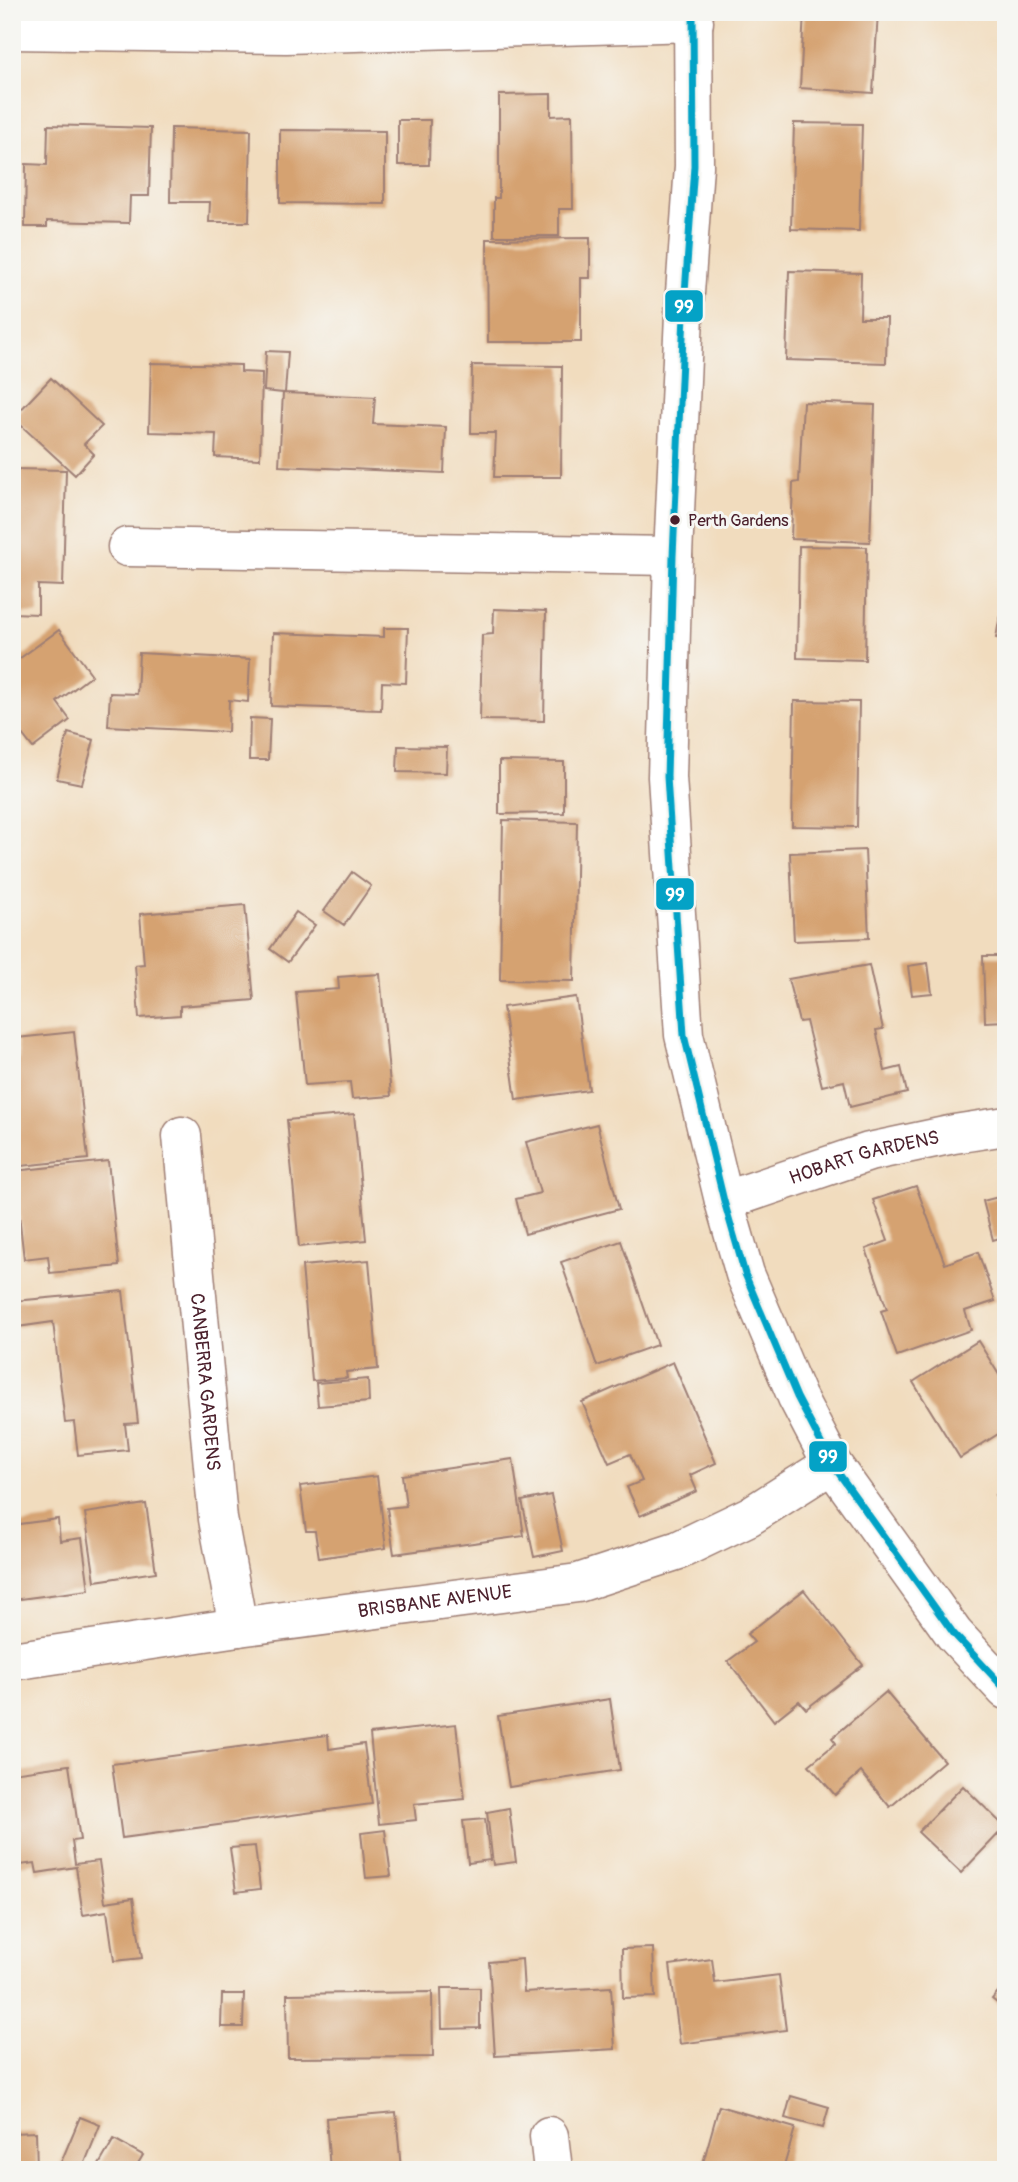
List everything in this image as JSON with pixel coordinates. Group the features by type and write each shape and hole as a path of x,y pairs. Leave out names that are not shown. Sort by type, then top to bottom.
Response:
{"street":[{"path":"12,30 286,34 694,17 694,166 685,293 673,556 667,777 684,1035 724,1201 745,1274 797,1397 832,1464 954,1634 1006,1690"},
{"path":"127,547 673,556"},
{"name":"HOBART GARDENS","path":"724,1201 869,1152 1006,1126"},
{"name":"CANBERRA GARDENS","path":"182,1136 218,1519 238,1627"},
{"name":"BRISBANE AVENUE","path":"12,1661 238,1627 578,1583 679,1550 750,1516 832,1464"}],"building":[{"path":"804,12 878,12 873,93 800,88"},
{"path":"551,94 551,116 572,115 573,209 559,209 559,236 494,236 494,198 499,198 499,95"},
{"path":"398,120 430,120 429,165 398,165"},
{"path":"794,123 862,124 859,231 791,229"},
{"path":"48,125 151,128 149,196 130,196 129,223 47,221 47,227 25,227 26,164 47,165"},
{"path":"12,126 21,127 17,224 12,224"},
{"path":"171,128 251,130 249,222 209,222 210,202 170,202"},
{"path":"280,130 385,131 385,204 280,203"},
{"path":"590,238 590,278 581,278 581,342 488,342 487,239"},
{"path":"789,271 861,273 860,318 887,318 886,363 786,360"},
{"path":"266,351 288,352 285,393 375,397 373,424 446,427 444,473 279,466 283,393 264,391"},
{"path":"151,363 241,365 241,372 262,373 260,459 215,457 216,434 149,432"},
{"path":"472,365 562,366 561,477 494,477 496,433 471,433"},
{"path":"51,378 102,426 84,444 94,454 75,475 13,418"},
{"path":"803,402 875,405 870,542 791,539 793,483 799,482"},
{"path":"12,469 66,470 63,586 38,585 38,614 12,613"},
{"path":"799,546 867,547 865,660 797,658"},
{"path":"1006,592 1006,640 996,638"},
{"path":"494,609 546,611 544,721 480,720 482,635 493,634"},
{"path":"384,628 408,628 406,683 382,682 381,710 271,706 273,633 384,637"},
{"path":"59,630 92,675 57,702 70,720 33,748 12,721 12,664"},
{"path":"139,653 250,659 248,702 229,700 228,732 108,726 110,693 137,694"},
{"path":"794,701 859,702 857,827 792,826"},
{"path":"250,718 270,719 268,760 249,760"},
{"path":"68,733 94,740 82,784 57,779"},
{"path":"398,746 447,747 446,773 397,772"},
{"path":"499,761 564,762 564,813 499,814"},
{"path":"503,820 577,822 574,981 500,980"},
{"path":"865,850 869,938 794,941 790,853"},
{"path":"352,872 371,886 344,925 324,911"},
{"path":"245,905 254,1000 180,1006 180,1015 139,1018 135,965 144,964 140,914"},
{"path":"296,912 315,925 288,962 270,949"},
{"path":"983,956 1006,956 1006,1021 985,1022"},
{"path":"928,963 932,993 912,995 908,966"},
{"path":"869,965 883,1029 876,1030 885,1071 901,1067 907,1093 850,1107 844,1081 822,1086 806,1021 799,1022 788,979"},
{"path":"380,974 391,1096 352,1099 350,1082 305,1085 296,992 339,989 338,977"},
{"path":"576,997 589,1090 516,1100 503,1007"},
{"path":"74,1032 88,1159 12,1167 12,1059 19,1058 17,1038"},
{"path":"354,1114 366,1240 299,1247 287,1120"},
{"path":"597,1124 619,1209 525,1234 516,1199 540,1193 526,1142"},
{"path":"108,1161 119,1266 50,1273 48,1256 24,1259 14,1171"},
{"path":"916,1186 945,1264 978,1252 995,1301 965,1311 971,1330 897,1356 881,1311 887,1309 866,1249 888,1241 873,1200"},
{"path":"1006,1195 1006,1236 993,1240 983,1201"},
{"path":"621,1241 657,1345 597,1366 561,1262"},
{"path":"369,1260 378,1369 346,1372 347,1378 312,1381 302,1266"},
{"path":"123,1291 138,1423 125,1424 128,1450 78,1455 74,1422 65,1423 53,1322 17,1327 15,1301"},
{"path":"978,1341 1006,1386 1006,1429 960,1458 913,1382"},
{"path":"673,1362 716,1463 690,1475 697,1491 640,1516 627,1487 642,1481 630,1454 609,1463 582,1402"},
{"path":"368,1379 369,1402 318,1406 316,1383"},
{"path":"513,1459 524,1536 394,1554 387,1508 406,1506 402,1475"},
{"path":"377,1476 386,1548 319,1558 315,1531 306,1531 300,1486"},
{"path":"1006,1487 1006,1508 995,1495"},
{"path":"551,1495 563,1551 534,1557 522,1501"},
{"path":"146,1504 156,1572 95,1581 85,1513"},
{"path":"58,1519 60,1541 82,1538 89,1590 12,1600 12,1525"},
{"path":"804,1590 863,1665 806,1709 799,1701 774,1721 728,1661 754,1642 747,1634"},
{"path":"886,1692 944,1761 890,1807 861,1772 835,1795 809,1765 836,1743 832,1738"},
{"path":"610,1699 620,1770 509,1787 498,1716"},
{"path":"456,1724 465,1799 414,1804 416,1820 379,1824 370,1734"},
{"path":"328,1735 329,1749 364,1744 372,1804 122,1838 112,1764"},
{"path":"69,1765 80,1840 72,1841 75,1864 99,1861 105,1902 133,1898 142,1958 114,1961 107,1911 83,1915 76,1867 37,1873 35,1863 12,1866 12,1773"},
{"path":"963,1786 1005,1827 961,1873 918,1832"},
{"path":"509,1808 516,1862 493,1865 487,1812"},
{"path":"485,1819 490,1860 468,1863 463,1821"},
{"path":"385,1830 391,1876 366,1878 361,1833"},
{"path":"255,1846 260,1889 236,1892 230,1848"},
{"path":"653,1948 655,1997 623,1998 622,1949"},
{"path":"522,1959 524,1992 611,1987 615,2049 495,2056 489,1962"},
{"path":"712,1959 715,1983 779,1975 786,2030 680,2044 670,1965"},
{"path":"1006,1982 1006,2010 992,1999"},
{"path":"441,1988 480,1988 480,2028 442,2029"},
{"path":"432,1992 433,2057 288,2058 287,1994"},
{"path":"222,1994 244,1994 243,2027 221,2027"},
{"path":"791,2096 829,2107 823,2128 785,2118"},
{"path":"719,2106 795,2128 783,2170 701,2170"},
{"path":"396,2112 401,2170 330,2170 326,2118"},
{"path":"80,2117 100,2125 82,2170 65,2170 59,2167"},
{"path":"36,2132 37,2170 12,2170 12,2133"},
{"path":"114,2139 143,2155 134,2170 96,2170"}],"transit line":[{"name":"99","path":"693,12 694,166 685,293 673,556 667,777 684,1035 724,1201 745,1274 797,1397 832,1464 954,1634 1006,1690"}],"place":[{"name":"Perth Gardens","path":"675,520"}]}
